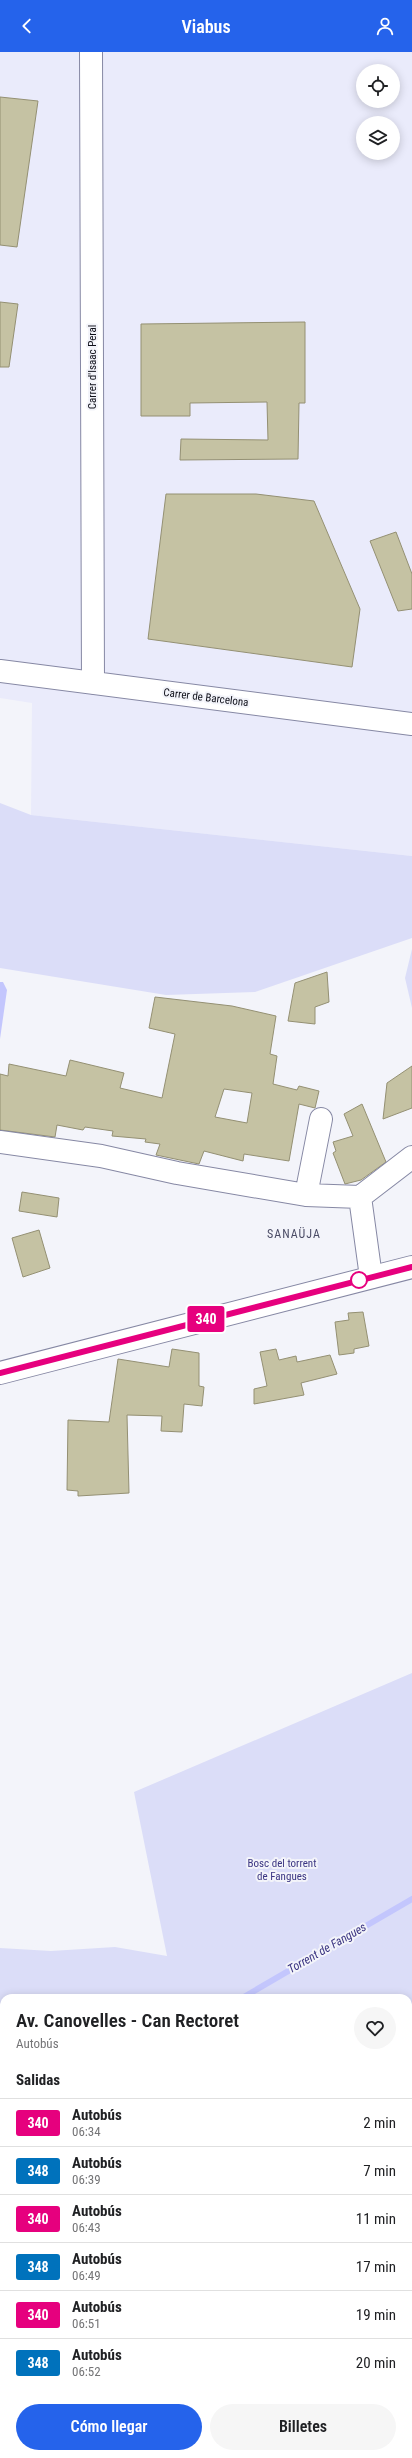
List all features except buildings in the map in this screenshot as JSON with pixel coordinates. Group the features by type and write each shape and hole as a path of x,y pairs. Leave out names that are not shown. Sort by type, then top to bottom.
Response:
{"street":[{"name":"Carrer d'Isaac Peral","path":"91,52 93,683"},
{"name":"Carrer de Barcelona","path":"0,671 412,724"},
{"path":"306,1196 321,1119"},
{"path":"0,1142 101,1156 177,1173 306,1196 360,1197 412,1157"},
{"path":"360,1197 371,1277"},
{"path":"0,1373 412,1267"}],"shaded area":[{"path":"0,52 412,52 412,856 31,815 32,703 0,698"}],"green space":[{"path":"0,803 31,815 412,856 412,938 255,992 166,995 0,968"},
{"path":"412,949 412,1008 405,978"},
{"name":"Bosc del torrent de Fangues","path":"412,1673 412,1994 0,1994 0,1948 51,1951 115,1947 167,1956 134,1792"}],"water":[{"path":"0,982 3,982 7,990 0,1039"}],"waterway":[{"name":"Torrent de Fangues","path":"249,1994 412,1899"}],"bus line":[{"name":"340","path":"0,1373 247,1308 412,1267"}],"district":[{"name":"SANAÜJA","path":"294,1234"}]}
